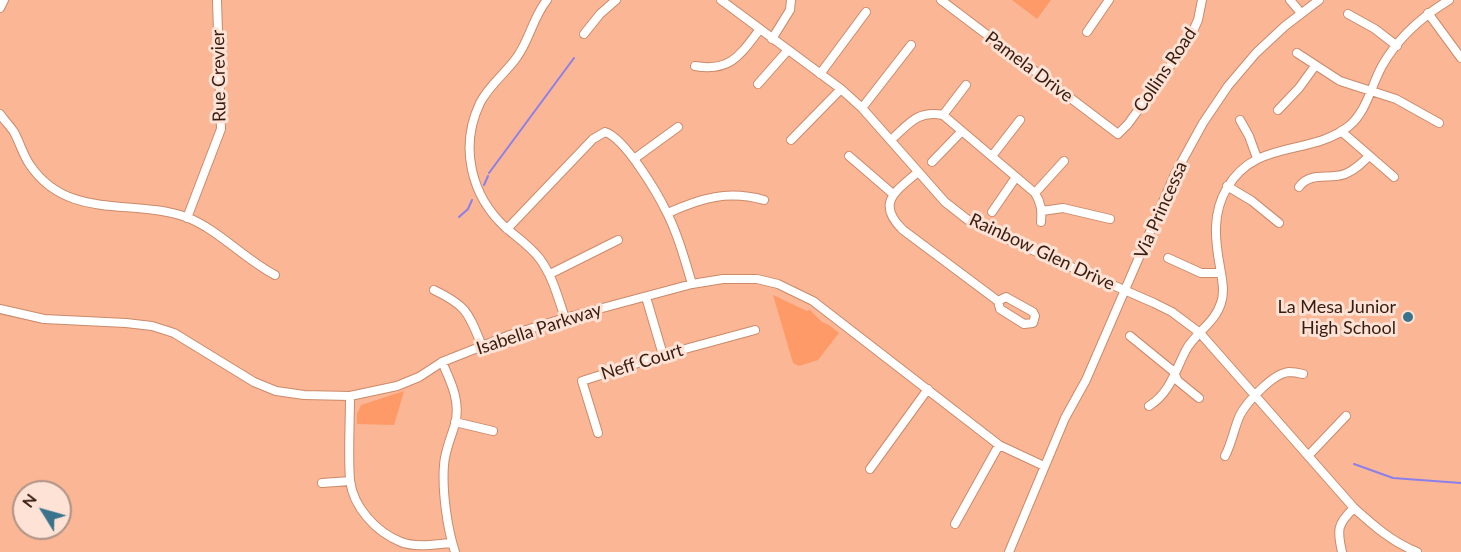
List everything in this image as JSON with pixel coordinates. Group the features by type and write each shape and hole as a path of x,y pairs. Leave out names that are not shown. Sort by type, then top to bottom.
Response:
{"street":[{"path":"0,8 4,0"},
{"name":"Rue Crevier","path":"187,218 221,129 218,0"},
{"path":"547,0 538,13 522,50 489,88 481,101 475,115 469,159 472,178 492,214 539,257 550,274 565,318"},
{"path":"584,34 600,14 616,0"},
{"name":"Rainbow Glen Drive","path":"721,0 841,89 862,108 945,202 976,224 1172,312 1200,333 1354,508 1377,529 1417,552"},
{"path":"772,39 790,10 791,0"},
{"name":"Pamela Drive","path":"940,0 1118,134"},
{"path":"1087,32 1109,0"},
{"name":"Collins Road","path":"1118,134 1128,124 1190,40 1198,20 1202,0"},
{"path":"1290,0 1301,13"},
{"name":"Via Princessa","path":"1009,552 1044,465 1065,418 1086,380 1175,174 1203,123 1228,86 1256,53 1319,0"},
{"path":"1429,0 1436,8"},
{"path":"1149,406 1159,399 1175,375 1186,349 1212,319 1221,303 1223,293 1215,234 1218,208 1227,186 1240,171 1257,158 1274,151 1327,139 1350,125 1360,113 1381,67 1397,46 1428,13 1449,0"},
{"path":"820,74 866,12"},
{"path":"1428,13 1461,58"},
{"path":"1348,14 1375,29 1397,46"},
{"path":"695,66 710,69 727,63 745,49 759,29"},
{"path":"862,108 911,45"},
{"path":"758,84 788,50"},
{"path":"1297,53 1340,81 1396,99 1439,123"},
{"path":"1278,110 1299,88 1315,66"},
{"path":"943,116 966,85"},
{"path":"791,140 841,89"},
{"path":"0,114 14,132 29,165 44,182 63,194 80,202 101,206 158,210 187,218 274,274"},
{"path":"891,140 923,114 943,116 1035,194 1042,211 1041,222"},
{"path":"992,156 1020,120"},
{"path":"1240,120 1257,158"},
{"path":"634,159 678,127"},
{"path":"933,162 962,131"},
{"path":"1341,131 1394,177"},
{"path":"507,229 600,134 605,132 611,134 634,159 668,213 692,284"},
{"path":"849,156 893,194"},
{"path":"1299,187 1310,177 1346,173 1370,156"},
{"path":"1035,194 1064,161"},
{"path":"918,172 893,194 889,212 893,220 903,230 998,301 1000,309 1024,324 1031,324 1034,321 1035,316 1031,311 1006,297 998,301"},
{"path":"992,212 1017,177"},
{"path":"1227,186 1252,201 1279,223"},
{"path":"668,213 692,202 719,196 746,195 764,200"},
{"path":"1042,211 1063,208 1110,219"},
{"path":"550,274 618,240"},
{"path":"1168,258 1201,273 1221,273"},
{"name":"Isabella Parkway","path":"0,309 44,319 126,322 152,326 174,333 254,382 276,391 304,395 351,396 397,386 419,377 442,362 565,318 692,284 723,279 757,279 796,291 830,313 999,445 1044,465"},
{"path":"434,290 457,303 469,314 482,346"},
{"path":"646,297 663,354"},
{"name":"Neff Court","path":"598,433 582,381 663,354 754,330"},
{"path":"1130,336 1173,371 1178,381 1199,398"},
{"path":"442,362 455,392 455,423 444,465 446,500 455,552"},
{"path":"1225,456 1232,443 1239,416 1255,395 1278,375 1288,372 1303,374"},
{"path":"870,470 928,389"},
{"path":"351,396 350,481 363,514 381,530 402,542 424,545 452,543"},
{"path":"1308,456 1346,416"},
{"path":"455,423 493,431"},
{"path":"955,524 999,445"},
{"path":"322,483 350,481"},
{"path":"1342,552 1338,537 1340,526 1354,508"}],"shaded area":[{"path":"1012,0 1051,0 1037,19"},
{"path":"773,295 807,311 810,310 822,322 839,333 818,360 799,366 793,363"},
{"path":"404,391 394,425 357,424 357,414 361,405"}],"waterway":[{"path":"489,173 574,58"},
{"path":"484,185 488,176"},
{"path":"459,217 468,209 472,200"},
{"path":"1354,464 1393,478 1461,483"}],"place":[{"name":"La Mesa Junior High School","path":"1408,317"}]}
